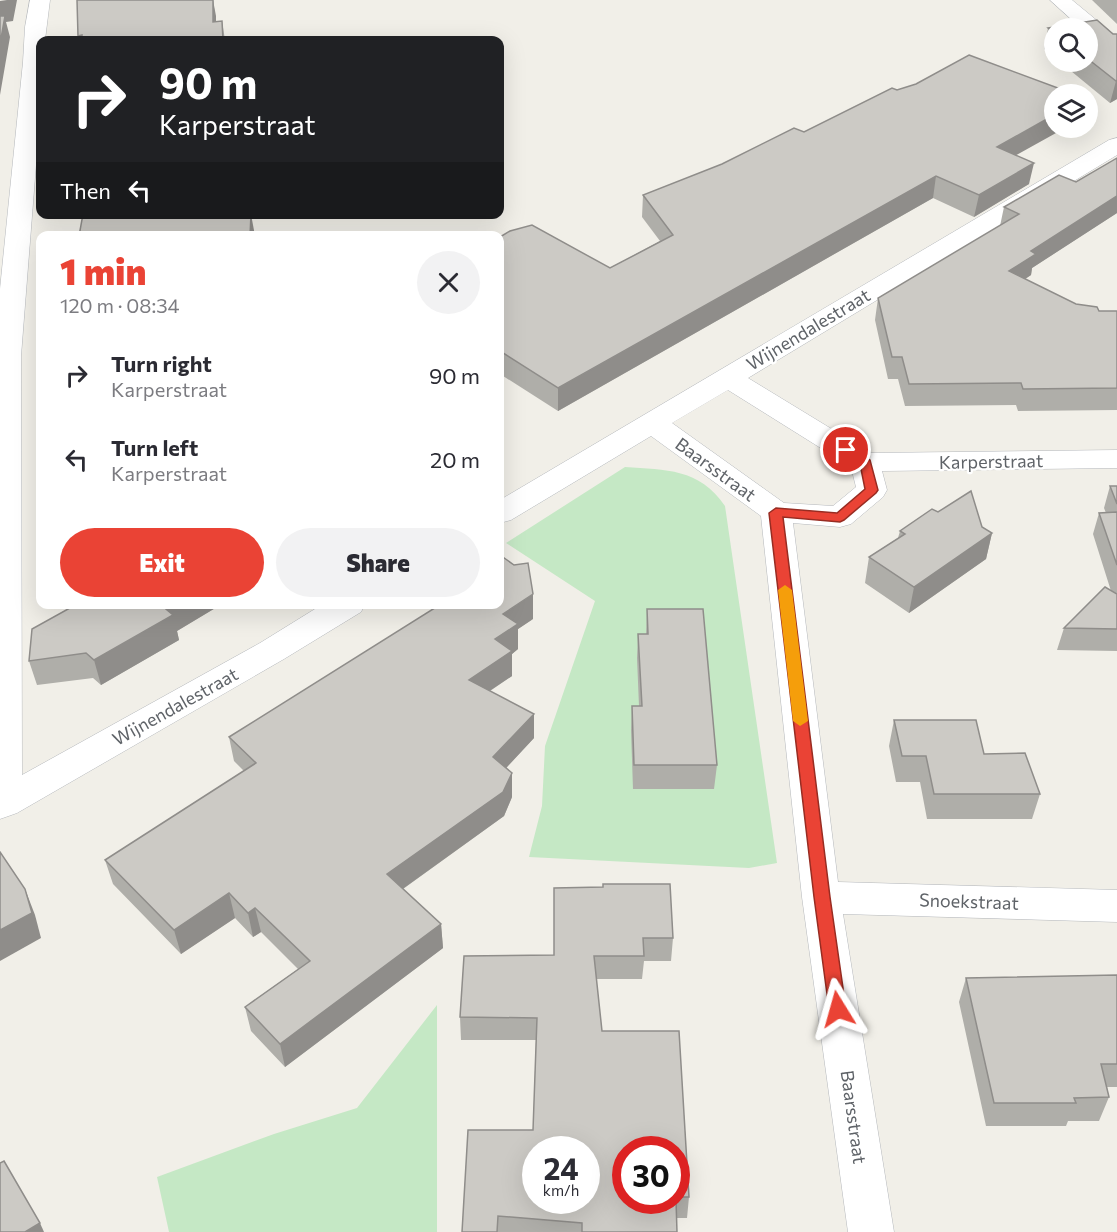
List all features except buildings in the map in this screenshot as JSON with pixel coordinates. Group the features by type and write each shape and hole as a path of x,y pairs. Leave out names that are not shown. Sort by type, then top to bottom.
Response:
{"street":[{"path":"2,804 7,356 18,137 34,62 35,27 40,0"},
{"path":"1060,0 1117,48"},
{"path":"12,29 35,27"},
{"name":"Wijnendalestraat","path":"504,511 1117,145"},
{"path":"727,377 865,462 872,490 840,517 776,513"},
{"name":"Baarsstraat","path":"651,422 776,513 822,897 871,1232"},
{"name":"Karperstraat","path":"865,462 1117,459"},
{"name":"Wijnendalestraat","path":"2,804 272,651 341,609"},
{"name":"Snoekstraat","path":"822,897 1117,906"}],"green space":[{"path":"625,467 681,473 704,484 725,506 777,863 749,868 529,857 542,806 545,746 595,601 506,543"},
{"path":"437,1005 437,1232 169,1232 157,1177 274,1134 357,1108"}],"slow traffic":[{"path":"785,590 800,721"}],"route":[{"path":"838,1009 822,897 776,513 840,517 872,490 865,462 846,450"}]}
